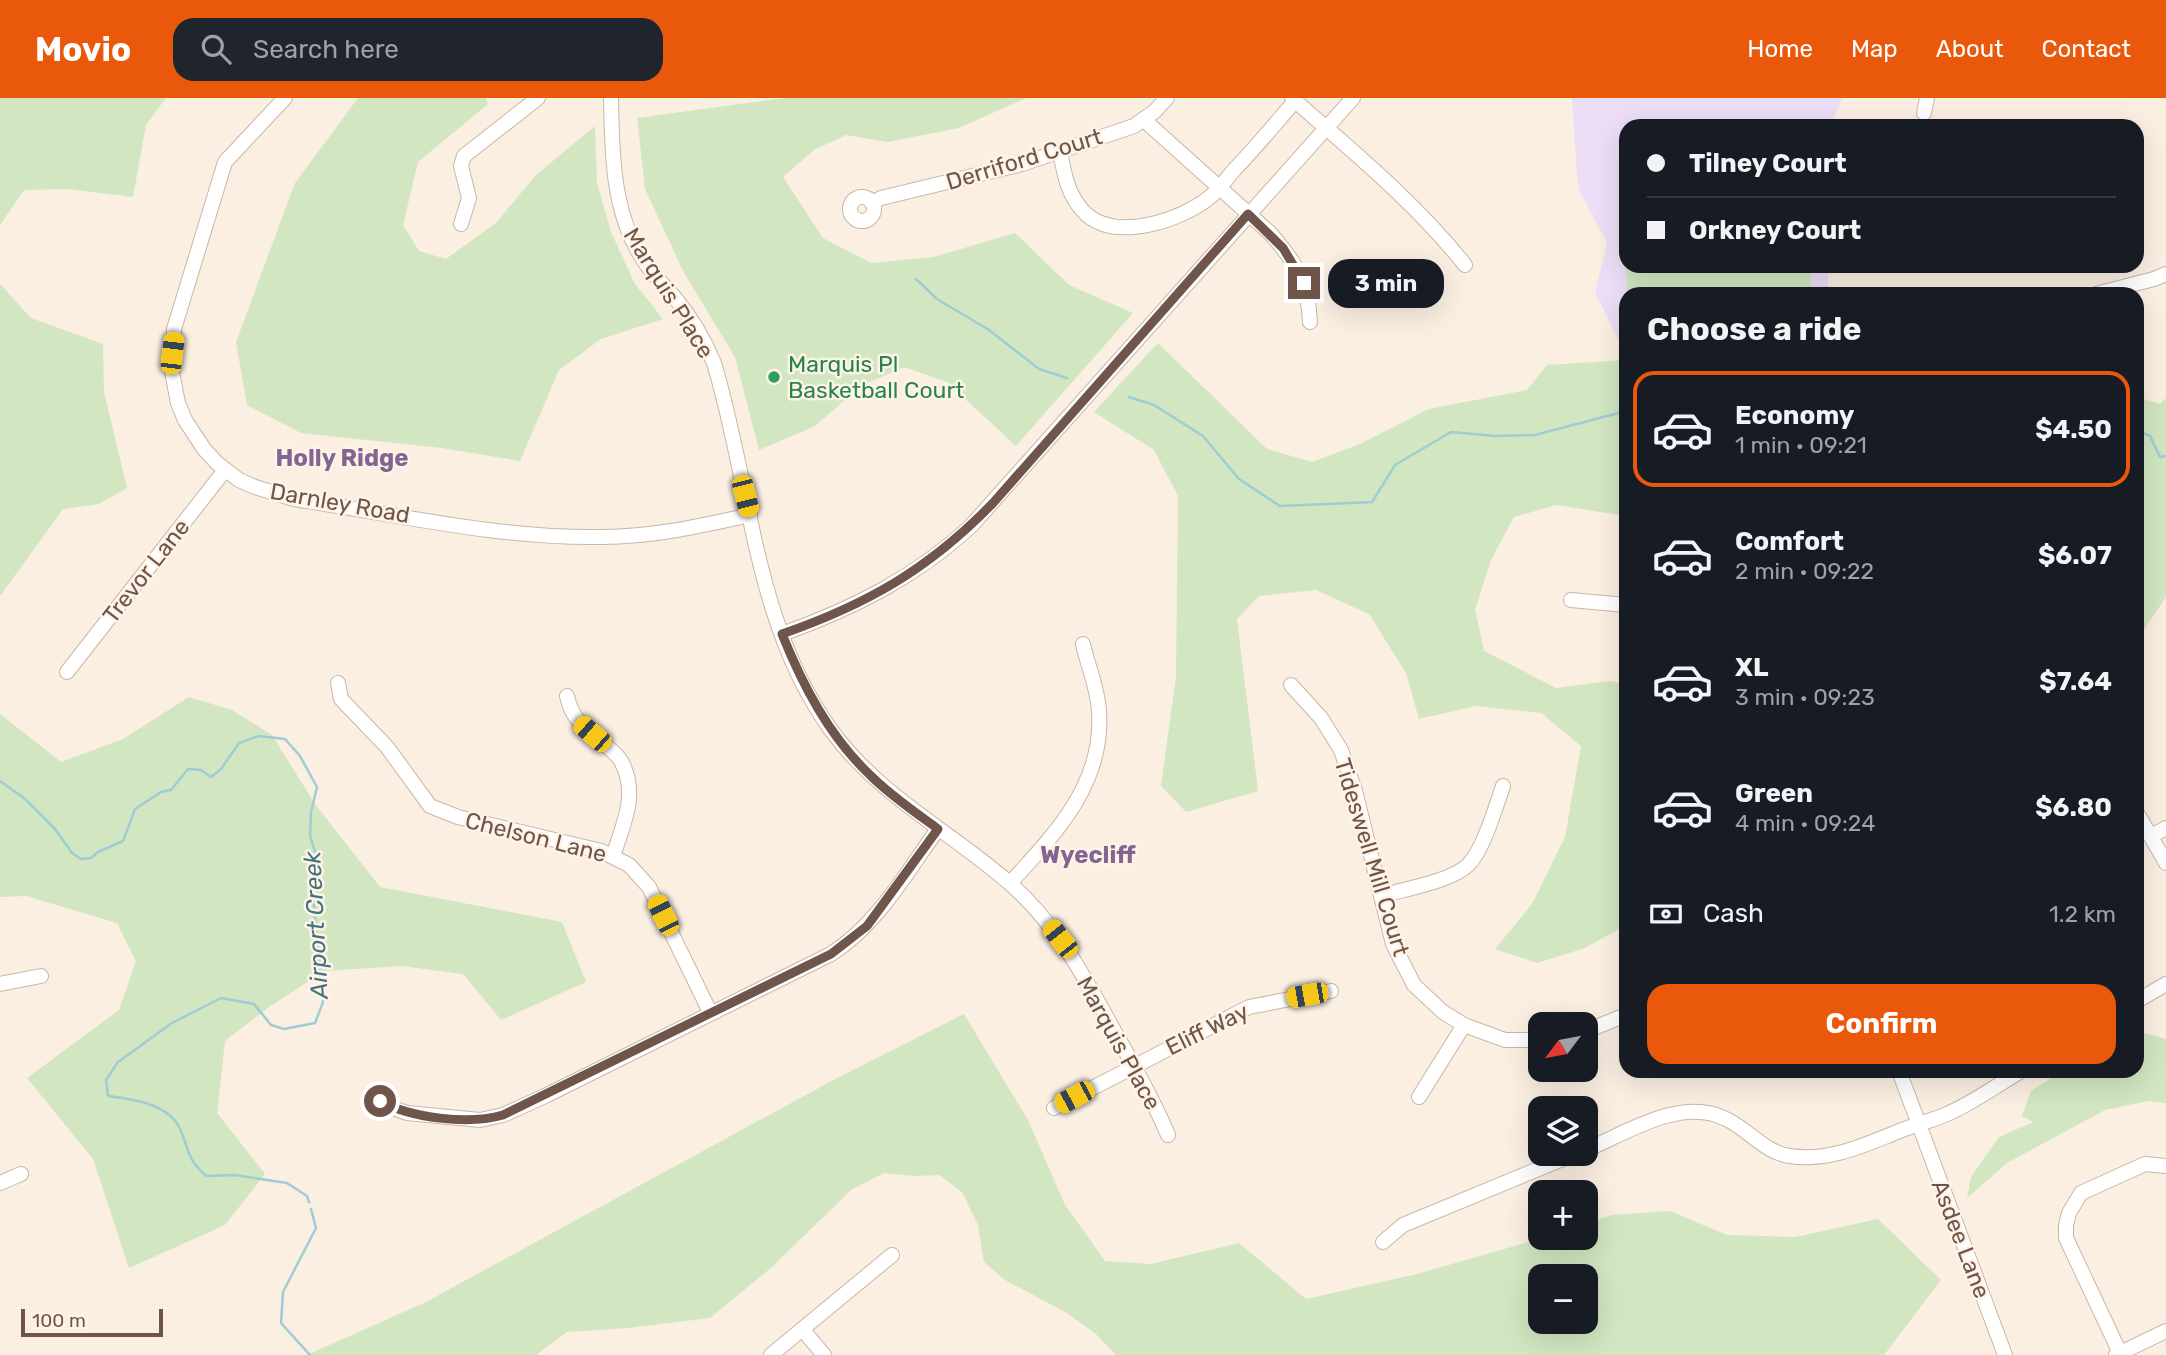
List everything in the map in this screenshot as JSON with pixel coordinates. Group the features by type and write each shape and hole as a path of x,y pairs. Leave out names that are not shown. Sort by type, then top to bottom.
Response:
{"street":[{"name":"Darnley Road","path":"285,98 225,162 174,329 172,372 178,403 204,449 225,470 255,487 295,499 543,536 656,534 750,515"},
{"path":"461,224 469,198 461,166 464,156 538,98"},
{"name":"Marquis Place","path":"611,98 615,167 624,220 641,258 688,314 705,343 719,380 771,605 815,704 847,751 895,797 1010,883 1043,917 1060,939 1133,1066 1168,1135"},
{"name":"Derriford Court","path":"872,202 1022,164 1134,126 1167,98"},
{"path":"782,634 814,623 876,595 955,541 993,503 1353,98"},
{"path":"1924,113 1927,98"},
{"path":"1060,151 1065,178 1077,204 1093,219 1117,227 1140,226 1179,215 1210,197 1294,99 1424,218 1465,265"},
{"path":"1144,120 1270,233 1295,265 1307,294 1310,322"},
{"path":"2123,287 2166,274"},
{"name":"Trevor Lane","path":"67,673 225,470"},
{"path":"1571,600 1619,604"},
{"path":"1010,883 1069,816 1095,759 1100,729 1099,712 1097,693 1083,644"},
{"name":"Chelson Lane","path":"338,682 341,699 387,747 430,806 458,817 613,856 629,865 649,887 710,1012"},
{"name":"Tideswell Mill Court","path":"1291,685 1321,718 1341,750 1355,791 1393,944 1414,985 1443,1012 1464,1025 1505,1040 1528,1040"},
{"path":"567,696 570,709 578,722 621,760 630,786 628,811 613,856"},
{"path":"1381,896 1448,876 1468,865 1484,838 1503,786"},
{"path":"2144,824 2166,863"},
{"path":"2151,836 2166,828"},
{"path":"370,1094 407,1113 480,1120 545,1096 847,944 867,926 938,829"},
{"path":"0,984 41,976"},
{"path":"2144,997 2166,984"},
{"name":"Eliff Way","path":"1054,1108 1249,1007 1331,991"},
{"path":"1598,1026 1619,1018"},
{"path":"1419,1097 1464,1025"},
{"name":"Asdee Lane","path":"1902,1078 2005,1355"},
{"path":"1598,1145 1661,1118 1685,1111 1707,1112 1726,1118 1771,1149 1787,1156 1806,1157 1848,1152 1948,1114 2005,1078"},
{"path":"2166,1166 2146,1164 2081,1193 2069,1213 2066,1225 2066,1238 2118,1354 2166,1331"},
{"path":"1383,1242 1403,1225 1546,1166"},
{"path":"0,1183 21,1174"},
{"path":"771,1355 892,1255"},
{"path":"802,1329 824,1355"}],"shaded area":[{"path":"1572,98 1842,98 1834,119 1619,119 1619,273 1828,273 1828,287 1619,287 1619,341 1595,292 1607,243 1580,192"}],"green space":[{"path":"0,98 166,98 146,125 133,197 67,189 24,190 0,225"},
{"path":"358,98 486,98 488,104 418,162 403,225 419,251 446,259 495,224 536,175 595,126 597,183 611,232 635,284 663,319 601,339 559,370 520,461 442,448 301,433 247,405 236,342 295,183"},
{"path":"785,98 1026,98 959,128 887,142 846,135 814,150 783,177 823,238 871,263 934,257 1015,233 1069,285 1133,313 1016,446 947,382 904,367 861,386 815,426 759,450 735,357 683,271 645,189 637,118"},
{"path":"1626,273 1811,273 1811,287 1627,287"},
{"path":"0,284 31,318 103,344 104,392 127,488 99,504 63,509 0,596"},
{"path":"1158,343 1267,449 1312,462 1360,444 1429,409 1527,390 1547,365 1619,360 1619,515 1556,505 1514,517 1491,560 1475,610 1484,651 1556,688 1610,681 1619,683 1619,929 1585,948 1537,963 1495,949 1532,904 1565,837 1581,746 1541,713 1476,706 1419,719 1406,673 1369,614 1316,590 1259,596 1237,619 1258,791 1186,812 1161,786 1176,677 1178,496 1154,450 1094,412"},
{"path":"2166,398 2166,597 2144,630 2144,399 2160,404"},
{"path":"189,697 232,710 272,735 315,804 380,887 562,922 586,982 501,1020 463,974 401,966 325,971 269,1007 225,1041 217,1113 265,1174 225,1225 129,1268 93,1159 27,1078 119,1010 136,961 117,923 26,896 0,897 0,714 61,762 123,739"},
{"path":"964,1014 1028,1120 1065,1205 1105,1261 1151,1264 1239,1243 1306,1299 1417,1274 1528,1242 1528,1250 1598,1250 1598,1220 1611,1215 1670,1211 1727,1235 1795,1237 1878,1219 1941,1280 1884,1355 1116,1355 1096,1334 1065,1312 1005,1280 984,1262 978,1225 962,1192 939,1175 884,1173 851,1190 772,1267 710,1318 567,1332 536,1355 307,1355 426,1302 837,1078"},
{"path":"2144,1033 2166,1039 2166,1103 2149,1101 2105,1110 2007,1163 1967,1198 1971,1177 1999,1137 2033,1122 2022,1116 2031,1091 2051,1078 2144,1078"}],"waterway":[{"path":"916,279 937,299 989,330 1039,369 1067,378"},
{"path":"1129,397 1154,405 1203,436 1239,479 1280,506 1372,502 1395,465 1451,432 1495,436 1535,435 1619,413"},
{"path":"2144,434 2150,436 2160,457 2166,456"},
{"name":"Airport Creek","path":"0,781 24,798 55,829 72,853 81,859 91,858 123,841 135,809 161,792 171,790 188,769 201,770 211,777 221,769 239,743 259,736 285,739 300,756 317,787 311,812 310,836 315,852 312,886 323,1002 315,1023 284,1029 271,1025 254,1004 221,998 172,1023 118,1062 106,1080 108,1096 149,1104 168,1114 180,1129 192,1159 206,1176 235,1175 287,1183 307,1196 309,1202"},
{"name":"Airport Creek","path":"310,1355 281,1323 283,1292 316,1228 311,1209"}],"place":[{"name":"Marquis Pl Basketball Court","path":"774,377"}],"district":[{"name":"Holly Ridge","path":"342,458"},
{"name":"Wyecliff","path":"1088,855"}],"route":[{"path":"380,1101 407,1113 480,1120 503,1115 831,954 862,931 938,829 895,797 847,751 821,716 782,634 814,623 876,595 931,560 955,541 993,503 1248,214 1283,248 1304,283"}]}
